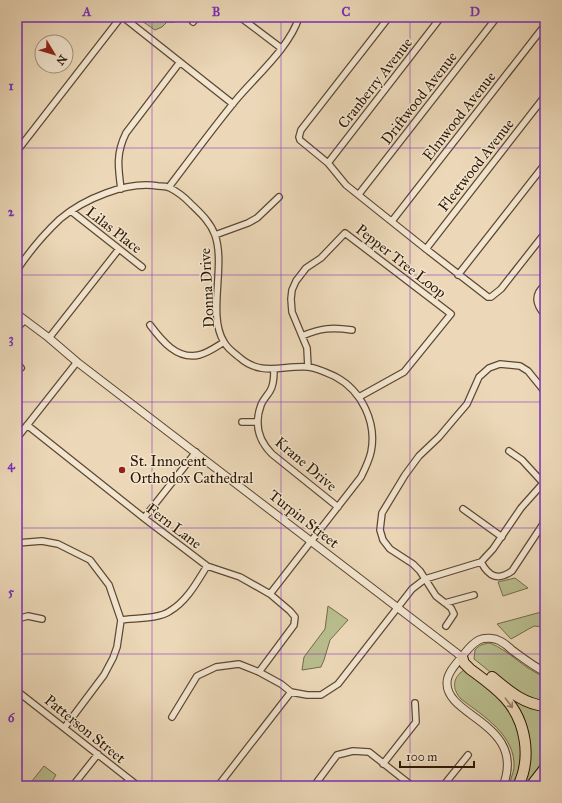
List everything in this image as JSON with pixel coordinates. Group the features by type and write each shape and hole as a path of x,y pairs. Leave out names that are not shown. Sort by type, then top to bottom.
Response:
{"highway":[{"path":"462,657 474,664 519,698 532,704 545,706"},
{"path":"462,657 464,663 470,669 506,699 517,717 522,730 525,752 524,769 518,786"},
{"path":"531,786 545,768"}],"street":[{"path":"17,151 122,17 233,104"},
{"path":"240,17 281,48"},
{"path":"17,270 60,219 94,198 133,186 150,185 169,187 233,104 292,34 299,17"},
{"path":"389,17 301,130 299,137 300,140 328,163 346,185 458,275 488,297 494,295 510,278 545,233"},
{"name":"Cranberry Avenue","path":"328,163 441,17"},
{"name":"Driftwood Avenue","path":"359,194 497,17"},
{"name":"Elmwood Avenue","path":"392,221 545,26"},
{"path":"121,189 118,155 126,133 180,62"},
{"name":"Fleetwood Avenue","path":"426,249 545,96"},
{"path":"458,275 545,164"},
{"name":"Donna Drive","path":"169,187 201,214 210,224 215,235 218,249 217,316 224,342 242,360 261,368 274,370 308,367 320,370 340,380 350,387 359,397 371,421 371,450 368,463 361,477 312,542 270,594"},
{"path":"215,235 248,223 257,218 279,197"},
{"name":"Lilas Place","path":"72,211 142,267"},
{"name":"Pepper Tree Loop","path":"308,367 307,348 292,312 292,290 296,281 306,268 321,258 345,233 450,314 404,372 359,397"},
{"path":"49,338 119,249"},
{"path":"545,285 541,288 537,301 539,308 545,315"},
{"name":"Turpin Street","path":"17,314 49,338 77,362 462,657"},
{"path":"17,328 25,320"},
{"path":"150,326 166,344 176,352 186,356 198,356 208,352 224,342"},
{"path":"302,336 317,330 328,328 352,330"},
{"path":"17,438 77,362"},
{"path":"17,363 21,368"},
{"path":"446,626 454,614 451,608 436,596 413,564 390,549 383,540 380,530 382,513 405,475 419,456 455,418 466,404 479,377 489,368 500,364 520,366 528,371 545,392"},
{"name":"Krane Drive","path":"274,370 274,382 271,390 261,404 258,422 260,438 268,450 338,507"},
{"path":"242,422 258,422"},
{"name":"Fern Lane","path":"27,425 144,518 208,566 240,577 270,594 290,611 295,617 294,625 259,672"},
{"path":"172,717 197,676 216,667 239,664 259,672 281,684 291,692 307,695 321,695 338,684 412,589 425,579 481,562 494,549 521,508 544,483 522,460 509,451"},
{"path":"144,518 196,452"},
{"path":"463,509 502,537"},
{"path":"481,562 485,570 490,574 498,577 506,576 512,571 543,524 545,513"},
{"path":"17,543 42,541 58,544 90,560 109,585 121,620 117,647 113,658 104,675 65,727"},
{"path":"121,620 154,616 170,612 187,597 208,566"},
{"path":"445,603 474,595"},
{"path":"17,619 28,616 42,619"},
{"path":"503,786 507,766 505,752 499,740 490,729 454,700 448,692 447,682 449,674 471,646 480,639 492,638 501,641 535,667 545,672"},
{"name":"Patterson Street","path":"17,690 138,786"},
{"path":"218,786 291,692"},
{"path":"383,764 416,722 415,702"},
{"path":"314,786 337,755 353,751 370,752 412,786"},
{"path":"75,783 98,754"},
{"path":"443,786 468,755"},
{"path":"124,786 129,779"}],"green space":[{"path":"136,17 176,17 174,22 167,22 162,27 155,30"},
{"path":"515,578 528,588 503,596 498,582"},
{"path":"328,606 348,620 330,640 321,667 302,670 304,657 325,629"},
{"path":"545,611 545,627 534,626 511,639 497,624"},
{"path":"490,643 497,646 537,674 545,677 545,702 535,700 516,691 474,659 475,650 477,648 481,645"},
{"path":"464,670 498,697 507,706 513,717 520,739 521,751 518,774 514,786 509,786 514,768 513,756 510,746 504,736 488,720 461,699 456,691 455,680"},
{"path":"501,689 545,710 545,760 525,786 522,786 530,756"},
{"path":"44,766 56,775 49,786 28,786"}],"place":[{"name":"St. Innocent Orthodox Cathedral","path":"122,470"}]}
